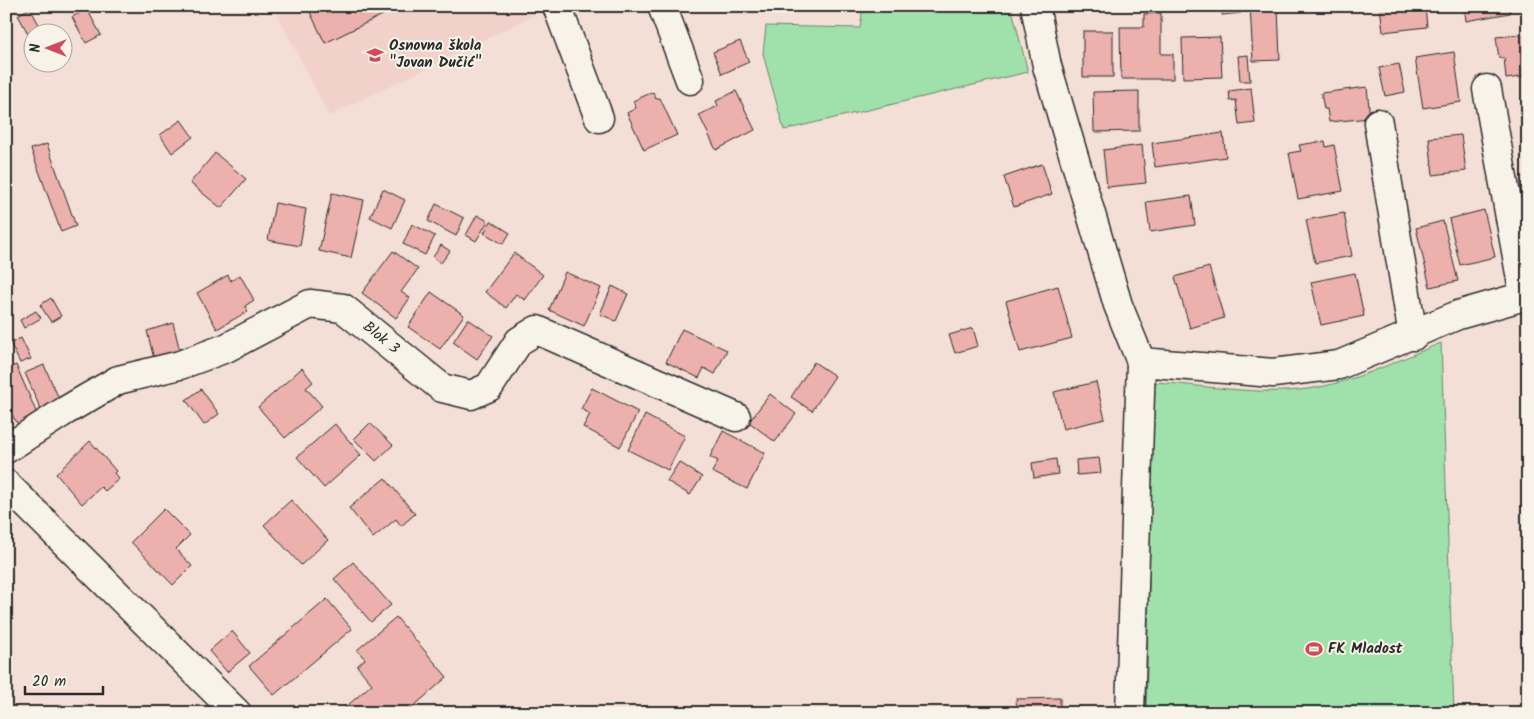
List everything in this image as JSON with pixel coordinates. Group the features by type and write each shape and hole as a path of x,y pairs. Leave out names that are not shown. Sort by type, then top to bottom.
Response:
{"street":[{"path":"557,6 599,118"},
{"path":"662,6 690,80"},
{"path":"1035,6 1047,66 1115,296 1141,362 1130,713"},
{"path":"1141,362 1273,373 1339,365 1413,336 1458,315 1526,295 1487,89"},
{"path":"1378,123 1413,336"},
{"name":"Blok 3","path":"6,449 118,380 180,365 226,348 310,304 343,308 442,388 471,395 489,387 519,341 537,330 736,417"},
{"path":"6,484 237,713"}],"shaded area":[{"name":"Osnovna škola \"Jovan Dučić\"","path":"273,6 532,6 535,15 329,116"}],"green space":[{"path":"863,6 1011,6 1028,72 784,130 763,54 766,26 860,28"},
{"path":"1441,343 1454,713 1146,713 1154,382 1251,391 1307,389 1342,382"}],"building":[{"path":"307,6 401,6 325,43"},
{"path":"1222,6 1240,6 1241,13 1222,15"},
{"path":"1250,6 1278,6 1280,60 1253,61"},
{"path":"1380,6 1425,6 1427,27 1383,32"},
{"path":"1464,6 1509,6 1510,13 1466,21"},
{"path":"30,8 38,22 22,22 18,15"},
{"path":"87,9 101,35 86,43 72,17"},
{"path":"1161,13 1161,54 1173,54 1173,79 1121,79 1120,27 1144,27 1144,14"},
{"path":"1083,31 1113,31 1113,77 1083,77"},
{"path":"1528,34 1528,76 1506,79 1504,58 1499,58 1496,37"},
{"path":"1220,37 1222,77 1183,78 1182,38"},
{"path":"740,41 749,62 722,74 713,52"},
{"path":"1454,52 1461,102 1423,108 1415,58"},
{"path":"1248,55 1250,81 1240,81 1238,56"},
{"path":"1399,64 1405,92 1385,96 1379,68"},
{"path":"1367,87 1370,118 1329,122 1327,109 1324,109 1321,93"},
{"path":"1251,88 1255,123 1239,125 1236,100 1230,101 1229,91"},
{"path":"736,91 755,130 716,150 699,115 718,106 716,101"},
{"path":"1139,91 1139,131 1094,132 1093,92"},
{"path":"653,92 656,99 660,98 677,135 644,150 627,113 636,108 633,101"},
{"path":"181,120 193,137 172,153 160,135"},
{"path":"1223,133 1226,157 1155,167 1152,143"},
{"path":"1461,135 1466,171 1433,175 1429,138"},
{"path":"1325,141 1326,147 1334,145 1343,191 1298,199 1289,153 1301,151 1299,145"},
{"path":"47,144 76,226 61,232 31,149"},
{"path":"1142,145 1146,183 1107,187 1103,150"},
{"path":"215,153 246,179 221,208 190,183"},
{"path":"1042,164 1052,194 1014,207 1004,177"},
{"path":"383,189 405,200 392,228 370,217"},
{"path":"332,193 364,200 351,258 319,251"},
{"path":"1191,196 1195,225 1150,232 1146,202"},
{"path":"275,203 306,209 300,246 268,240"},
{"path":"436,204 464,218 456,236 428,221"},
{"path":"1484,210 1495,257 1460,265 1449,219"},
{"path":"1344,213 1352,256 1315,263 1306,220"},
{"path":"477,215 488,221 476,241 466,235"},
{"path":"491,221 510,233 503,244 484,233"},
{"path":"1443,221 1458,281 1430,287 1416,228"},
{"path":"412,224 435,236 425,255 403,244"},
{"path":"441,245 450,251 441,263 433,257"},
{"path":"393,251 418,269 401,292 410,298 396,318 362,293"},
{"path":"514,253 543,275 525,300 516,294 506,308 485,292"},
{"path":"1209,267 1224,318 1190,328 1175,277"},
{"path":"565,272 601,288 584,326 549,310"},
{"path":"1355,273 1364,316 1321,325 1311,282"},
{"path":"228,275 231,281 240,275 254,300 245,306 248,311 217,329 197,293"},
{"path":"612,286 628,294 616,321 600,314"},
{"path":"1058,286 1072,338 1020,352 1006,301"},
{"path":"431,292 464,315 440,349 408,327"},
{"path":"51,298 61,316 51,322 40,305"},
{"path":"36,311 41,318 24,328 20,320"},
{"path":"468,319 493,336 477,359 453,342"},
{"path":"173,323 180,351 154,359 147,331"},
{"path":"973,328 978,346 955,353 949,335"},
{"path":"682,329 727,350 715,374 704,368 699,378 666,362"},
{"path":"21,338 31,359 20,363 10,343"},
{"path":"814,362 835,376 812,411 791,397"},
{"path":"16,365 38,416 20,427 6,406 6,369"},
{"path":"44,365 60,401 41,410 25,373"},
{"path":"302,368 313,382 306,388 322,406 285,438 258,407"},
{"path":"1096,382 1105,419 1063,429 1054,392"},
{"path":"592,388 638,412 620,447 583,427 590,414 581,409"},
{"path":"201,389 219,414 204,425 186,400"},
{"path":"770,394 796,414 775,442 749,422"},
{"path":"645,415 685,436 668,470 628,450"},
{"path":"370,423 393,445 376,461 354,439"},
{"path":"335,424 361,455 324,488 297,457"},
{"path":"723,431 765,453 747,489 712,472 718,461 710,457"},
{"path":"90,441 116,471 114,473 119,479 105,491 101,487 82,504 56,474"},
{"path":"1099,458 1101,473 1077,475 1076,460"},
{"path":"1056,459 1058,474 1034,478 1032,463"},
{"path":"679,462 702,477 690,495 667,481"},
{"path":"385,478 415,514 401,526 396,519 373,538 349,508"},
{"path":"291,500 328,540 301,565 264,525"},
{"path":"164,509 190,535 176,549 192,566 173,585 131,542"},
{"path":"353,562 391,605 371,622 334,579"},
{"path":"327,599 352,629 274,695 249,666"},
{"path":"396,617 447,677 406,713 339,713 372,684 357,666 365,659 357,650"},
{"path":"232,631 250,653 227,672 209,651"},
{"path":"1060,698 1060,713 1017,713 1016,699"}],"place":[{"name":"Osnovna škola \"Jovan Dučić\"","path":"375,55"},
{"name":"FK Mladost","path":"1314,649"}]}
